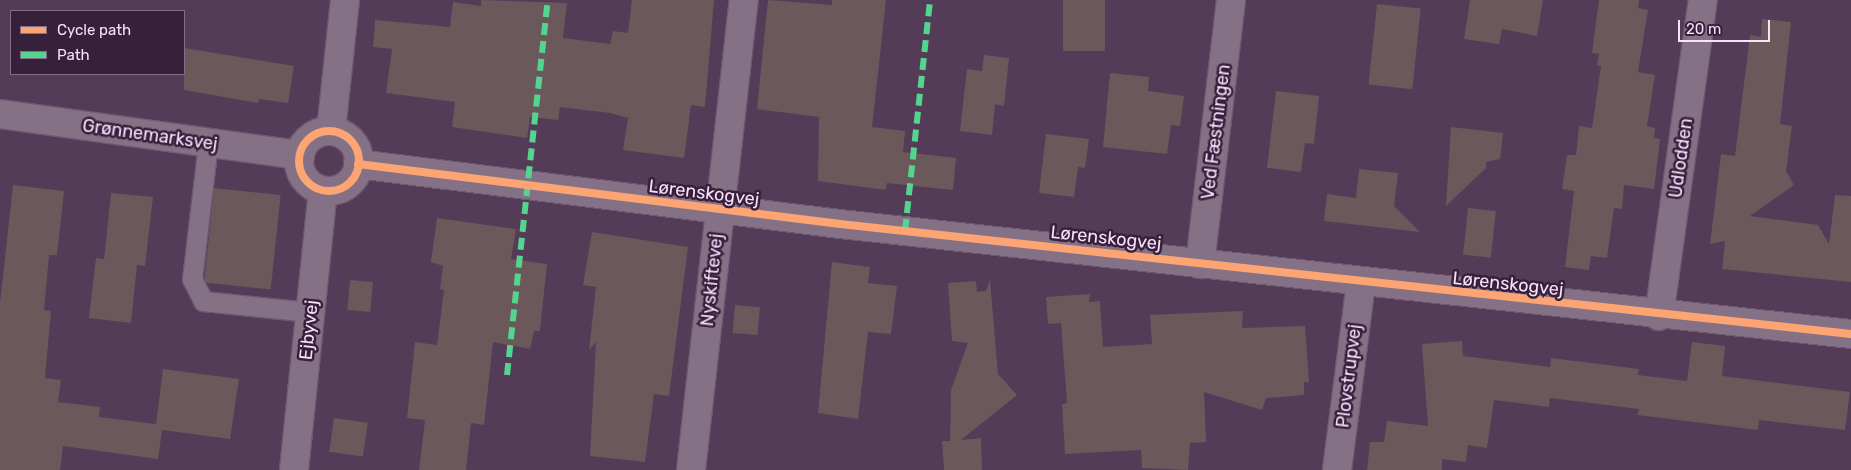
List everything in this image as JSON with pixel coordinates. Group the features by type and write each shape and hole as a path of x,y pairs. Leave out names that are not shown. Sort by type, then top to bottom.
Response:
{"street":[{"path":"331,131 346,0"},
{"name":"Nyskiftevej","path":"692,470 744,0"},
{"name":"Ved Fæstningen","path":"1200,264 1231,0"},
{"name":"Udlodden","path":"1659,316 1702,0"},
{"name":"Grønnemarksvej","path":"0,114 300,154"},
{"path":"331,131 354,146 358,164 342,188 323,190 307,181 300,154 308,140 331,131"},
{"name":"Lørenskogvej","path":"358,164 720,210 1659,316 1851,334"},
{"name":"Ejbyvej","path":"294,470 323,190"},
{"name":"Plovstrupvej","path":"1337,470 1360,282"}],"lane":[{"path":"208,143 192,279 203,301 310,312"}],"building":[{"path":"481,0 567,3 563,38 610,44 613,31 628,33 632,0 714,0 705,107 691,105 684,158 623,150 628,118 610,113 560,107 558,120 530,117 527,138 452,127 455,102 386,93 392,49 373,47 375,20 450,27 453,2 481,6"},
{"path":"768,0 832,5 832,0 886,0 872,127 905,131 903,152 956,158 953,190 887,183 886,190 818,181 819,117 757,109"},
{"path":"1063,0 1105,0 1105,51 1063,51"},
{"path":"1470,0 1543,0 1537,36 1502,29 1499,44 1464,39"},
{"path":"1599,0 1639,0 1638,8 1648,10 1638,72 1655,75 1647,126 1655,128 1654,138 1660,139 1654,189 1624,185 1622,209 1614,208 1607,258 1591,256 1589,270 1565,267 1574,191 1562,189 1567,155 1576,155 1579,126 1592,128 1601,66 1597,65 1599,54 1592,53"},
{"path":"1377,4 1421,9 1412,89 1369,85"},
{"path":"1762,19 1791,22 1780,124 1792,126 1786,171 1794,185 1750,216 1818,225 1829,244 1835,195 1851,196 1851,282 1722,269 1725,241 1710,244 1721,154 1735,156 1750,35 1761,37"},
{"path":"185,48 294,66 288,103 259,99 258,103 184,90"},
{"path":"984,55 1009,58 1004,106 995,104 992,135 960,131 967,69 982,71"},
{"path":"1110,73 1149,77 1148,91 1184,96 1180,126 1171,125 1167,154 1103,147"},
{"path":"1276,91 1319,96 1314,144 1305,143 1301,172 1267,168"},
{"path":"1451,127 1503,133 1500,159 1486,162 1486,168 1446,206"},
{"path":"1046,134 1089,139 1085,168 1078,167 1074,197 1039,193"},
{"path":"1359,169 1398,173 1394,206 1420,232 1324,221 1327,194 1356,198"},
{"path":"13,185 64,191 57,255 49,255 44,310 51,311 45,378 61,380 58,402 100,407 99,417 156,424 163,369 239,379 230,439 162,430 158,459 63,446 60,470 0,470 0,303"},
{"path":"214,188 281,195 271,289 204,282"},
{"path":"111,193 153,197 145,266 137,265 131,323 89,318 96,258 104,259"},
{"path":"1468,208 1496,211 1491,258 1463,255"},
{"path":"437,218 516,229 511,259 547,264 540,331 534,331 530,349 493,342 484,425 471,423 466,470 419,470 425,420 407,418 415,342 437,345 444,290 440,289 443,266 431,262"},
{"path":"592,232 688,247 669,396 654,394 645,462 590,456 596,342 589,350 596,287 583,285"},
{"path":"832,262 870,267 868,283 897,286 891,334 868,332 858,419 818,413"},
{"path":"350,280 373,282 370,312 347,310"},
{"path":"990,280 998,374 1017,395 961,440 981,438 982,470 944,470 942,441 950,441 951,390 968,343 952,341 948,283 976,281 977,292 986,291"},
{"path":"1090,294 1089,302 1100,301 1103,347 1152,344 1150,315 1243,311 1242,328 1305,326 1309,382 1304,382 1304,395 1266,398 1262,410 1204,392 1206,442 1190,443 1188,470 1142,468 1141,450 1065,454 1062,404 1067,403 1061,323 1048,324 1046,297"},
{"path":"735,305 760,307 757,335 733,333"},
{"path":"1462,341 1463,356 1550,367 1551,358 1639,369 1638,375 1687,381 1692,342 1725,346 1722,376 1850,392 1845,430 1759,420 1758,430 1638,415 1639,409 1550,398 1549,407 1494,400 1487,448 1468,445 1466,462 1442,459 1442,470 1367,470 1370,442 1384,442 1387,421 1428,426 1422,344"},
{"path":"334,418 368,423 363,456 329,452"}],"marked path":[{"path":"507,375 548,0"},
{"path":"905,231 930,0"}],"cycle path":[{"path":"329,131 345,136 350,140 354,145 359,161 354,177 350,182 345,186 329,191 313,186 308,182 304,177 299,161 304,145 308,140 313,136 329,131"},
{"path":"358,164 840,224 1851,334"}]}
